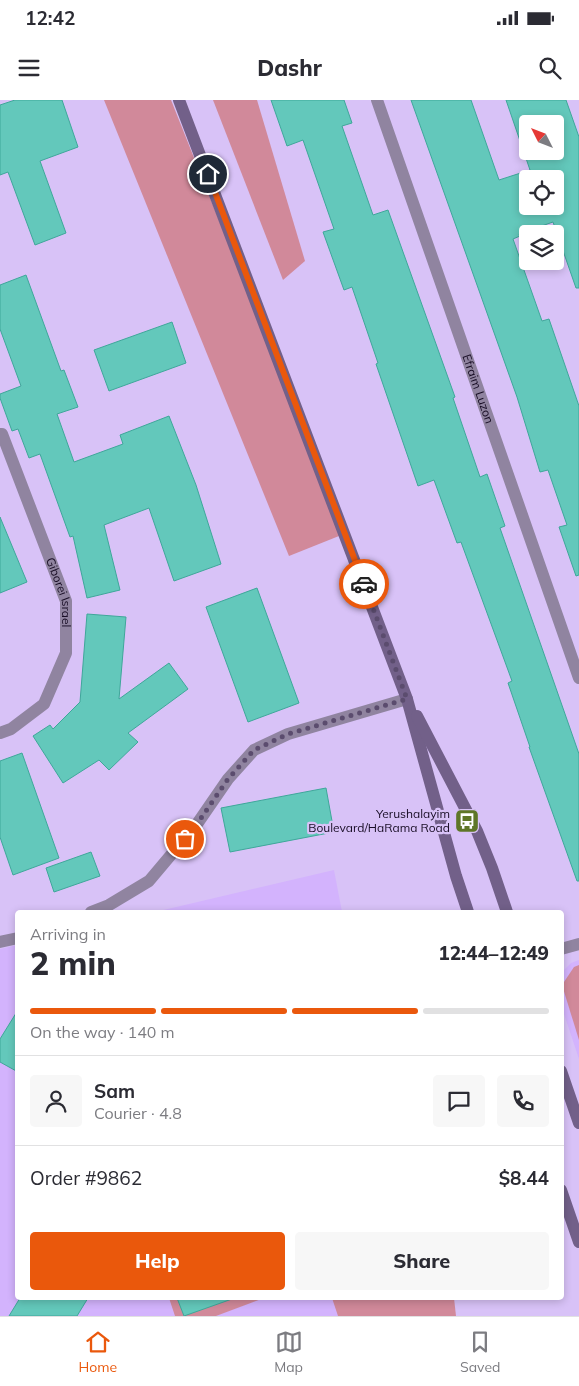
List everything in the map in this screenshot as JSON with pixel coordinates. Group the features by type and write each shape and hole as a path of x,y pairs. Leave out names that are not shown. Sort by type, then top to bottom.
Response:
{"main road":[{"path":"179,100 407,699 453,867 467,910"},
{"path":"407,699 477,831 506,910"},
{"path":"564,1080 579,1123"},
{"path":"564,1199 579,1242"}],"street":[{"name":"Efraim Luzon","path":"377,100 579,678"},
{"name":"Giborei Israel","path":"0,732 11,729 44,704 66,653 66,601 1,432"},
{"path":"96,910 149,881 197,824 228,779 254,750 288,734 407,699"},
{"path":"0,942 15,939"},
{"path":"564,948 579,944"}],"shaded area":[{"path":"104,100 171,100 344,534 289,556"},
{"path":"213,100 257,100 305,261 283,280"},
{"path":"334,870 342,910 164,910"},
{"path":"15,945 15,1300 419,1300 423,1316 0,1316 0,949"},
{"path":"579,960 579,1059 564,1014 564,970 571,963"},
{"path":"579,965 579,1040 564,991 564,982 574,967"},
{"path":"170,1300 259,1300 216,1316 175,1316"},
{"path":"333,1300 454,1300 456,1316 338,1316"}],"building":[{"path":"15,100 62,100 78,147 40,161 66,233 35,245 8,172 0,175 0,105"},
{"path":"271,100 344,100 352,123 342,126 373,215 388,210 455,397 453,398 480,477 487,474 505,526 500,528 579,754 579,881 577,881 529,747 508,683 512,681 461,542 457,543 434,480 418,486 352,287 344,290 323,232 334,229 303,140 287,146"},
{"path":"411,100 471,100 499,180 519,174 519,215 564,215 564,170 530,170 527,160 564,160 564,115 519,115 519,138 506,100 566,100 579,137 579,288 576,288 564,254 564,225 554,225 553,222 544,225 519,225 519,236 513,239 519,256 519,270 524,270 542,321 549,319 579,406 579,575 576,576 559,527 567,525 548,470 540,472 517,397"},
{"path":"26,275 61,371 64,370 78,407 57,414 74,462 123,444 120,435 169,416 196,485 221,564 174,581 149,508 104,525 120,590 87,598 73,536 70,537 40,454 29,458 18,429 12,431 0,398 0,394 21,386 0,329 0,285"},
{"path":"172,322 186,363 109,391 94,350"},
{"path":"0,517 27,582 0,593"},
{"path":"257,588 299,703 248,722 206,607"},
{"path":"87,614 126,617 119,699 169,663 188,689 128,733 138,742 109,770 99,760 63,783 33,736 50,725 53,729 80,702"},
{"path":"22,753 59,858 13,875 0,837 0,761"},
{"path":"326,788 334,832 230,852 221,808"},
{"path":"91,852 100,876 54,892 46,868"},
{"path":"15,1015 15,1070 0,1062 0,1039"},
{"path":"19,1300 87,1300 77,1316 9,1316"},
{"path":"178,1300 229,1300 184,1316"}],"way so far":[{"path":"185,839 228,779 254,750 288,734 407,699 364,584"}],"place":[{"name":"Yerushalayim Boulevard/HaRama Road","path":"467,821"}],"route":[{"path":"208,174 364,584"}]}
